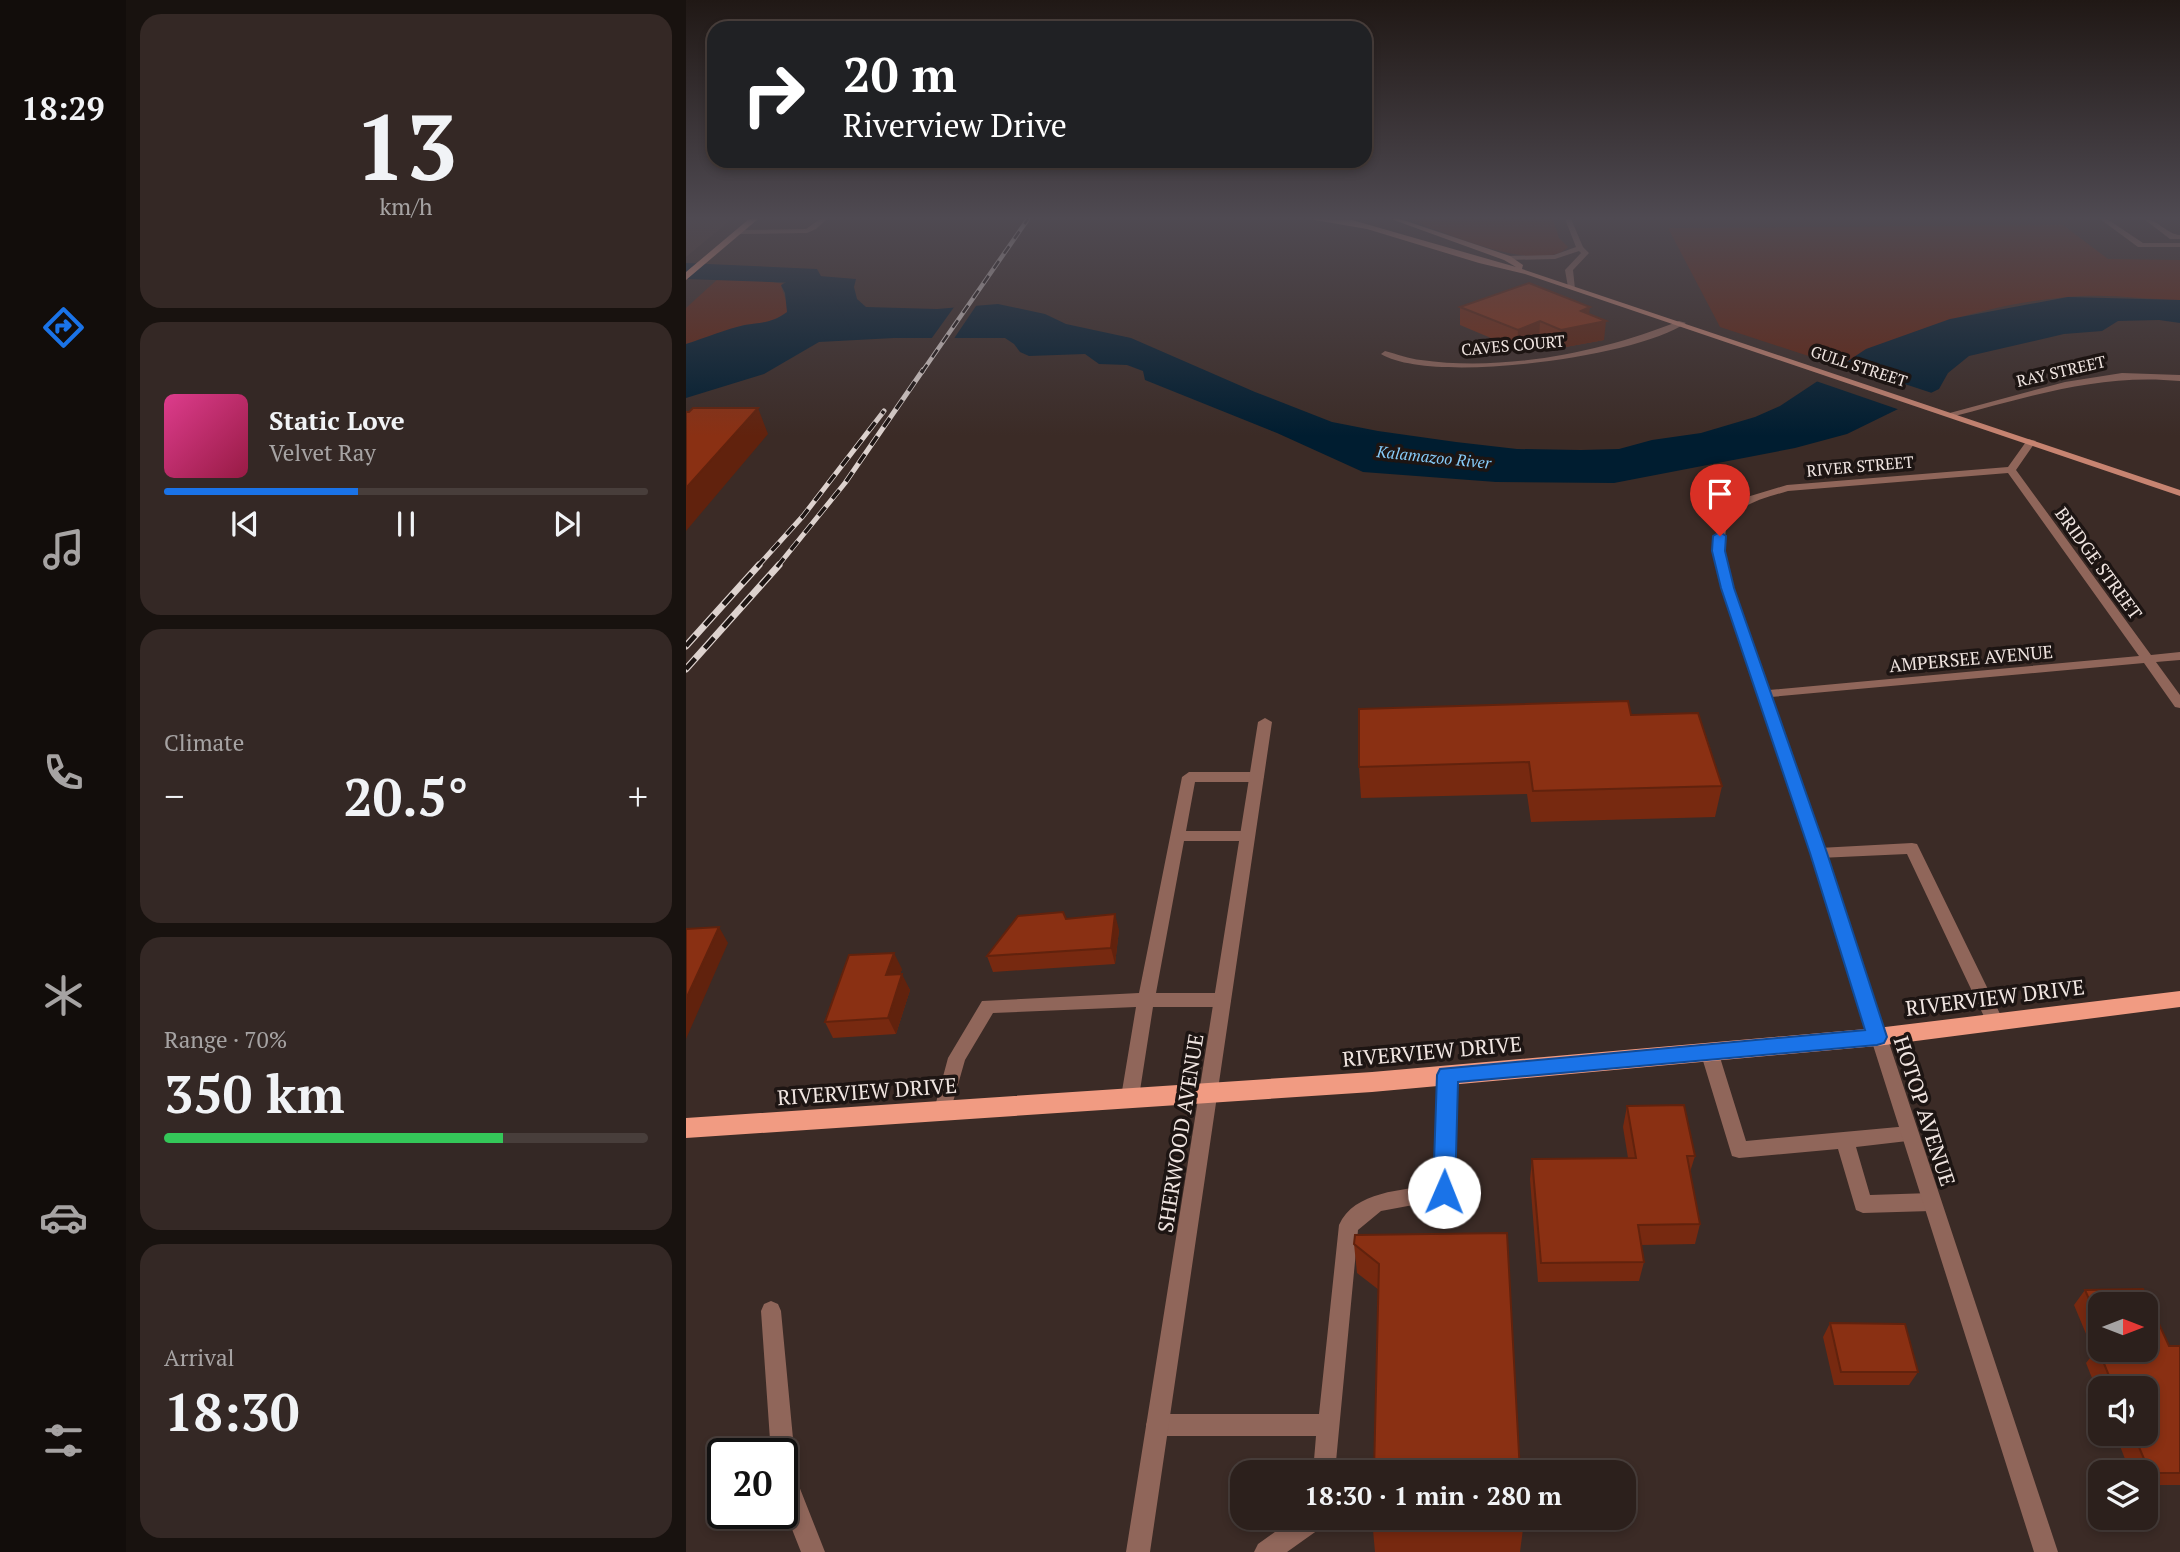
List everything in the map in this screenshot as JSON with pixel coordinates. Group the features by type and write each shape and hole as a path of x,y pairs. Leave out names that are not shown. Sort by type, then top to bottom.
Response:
{"main road":[{"name":"RIVERVIEW DRIVE","path":"686,1128 1448,1075 1877,1037 2180,999"}],"street":[{"name":"GULL STREET","path":"1586,291 2180,493"},
{"name":"CAVES COURT","path":"1385,354 1421,363 1451,365 1528,361 1600,348 1682,323"},
{"name":"RAY STREET","path":"1947,412 2110,375 2150,374 2180,378"},
{"path":"2011,470 2031,441"},
{"name":"RIVER STREET","path":"1723,524 1740,506 1751,499 1787,488 2011,470"},
{"name":"BRIDGE STREET","path":"2011,470 2180,704"},
{"name":"HOTOP AVENUE","path":"1723,524 1719,551 1721,568 1819,853 2046,1552"},
{"name":"AMPERSEE AVENUE","path":"1764,694 2180,656"},
{"name":"SHERWOOD AVENUE","path":"1138,1552 1265,722"},
{"path":"1130,1097 1189,777 1257,777"},
{"path":"1178,836 1248,836"},
{"path":"1819,853 1912,848 1994,1022"},
{"path":"943,1110 957,1058 988,1006 1223,1000"},
{"path":"1709,1051 1740,1150 1909,1135"},
{"path":"1325,1460 1349,1225 1376,1203 1444,1192 1448,1075"},
{"path":"1845,1140 1863,1204 1931,1202"},
{"path":"771,1311 785,1481 813,1552"},
{"path":"1157,1424 1328,1425"},
{"path":"1266,1552 1298,1530"}],"shaded area":[{"path":"704,291 783,291 787,313 767,323 744,325 686,344 686,308"},
{"path":"1701,291 2180,291 2180,300 2081,296 2009,305 1922,330 1842,367 1720,327"}],"water":[{"name":"Kalamazoo River","path":"855,291 857,299 866,307 937,309 998,304 1045,314 1066,324 1131,338 1332,422 1378,431 1517,449 1619,449 1652,440 1701,433 1755,417 1780,406 1866,349 1950,319 2068,297 2180,300 2180,323 2159,320 2118,321 2102,331 2064,334 1969,356 1948,373 1939,389 1847,434 1795,448 1614,483 1496,482 1363,472 1277,433 1145,380 1143,371 1127,365 1099,364 1085,354 1029,356 1020,352 1005,338 894,338 819,342 764,374 686,398 686,344 782,316 787,312 785,293"}],"pier":[{"path":"980,300 953,340 929,342 957,303"},
{"path":"1841,363 1935,394 1903,411 1813,380"}],"building":[{"path":"1505,291 1550,291 1590,307 1581,311 1606,321 1561,330 1540,321 1518,330 1460,307"},
{"path":"693,408 758,408 686,488 686,412"},
{"path":"1628,701 1631,715 1698,713 1722,786 1533,791 1529,762 1359,767 1359,709"},
{"path":"1063,912 1066,919 1115,914 1111,948 987,956 1018,916"},
{"path":"719,927 686,999 686,929"},
{"path":"894,953 886,975 902,974 888,1018 825,1022 849,955"},
{"path":"1684,1105 1695,1156 1687,1156 1700,1224 1638,1225 1644,1262 1541,1263 1532,1159 1636,1158 1627,1106"},
{"path":"1507,1233 1519,1460 1374,1460 1379,1264 1354,1244 1355,1235"},
{"path":"2143,1289 2144,1292 2088,1292 2088,1297 2085,1290"},
{"path":"2158,1322 2169,1346 2180,1346 2180,1473 2158,1473 2158,1460 2144,1460 2139,1446 2158,1446 2158,1376 2109,1376 2103,1362 2158,1362"},
{"path":"1830,1323 1905,1324 1918,1372 1841,1372"}],"waterway":[{"path":"815,291 836,332"}],"railway":[{"path":"922,372 978,291"},
{"path":"777,567 845,483 923,370"},
{"path":"757,567 803,516 884,411"},
{"path":"686,646 759,565"},
{"path":"686,669 779,565"}],"route":[{"path":"1444,1192 1448,1075 1877,1037 1819,853 1727,588 1721,568 1720,536"}]}
